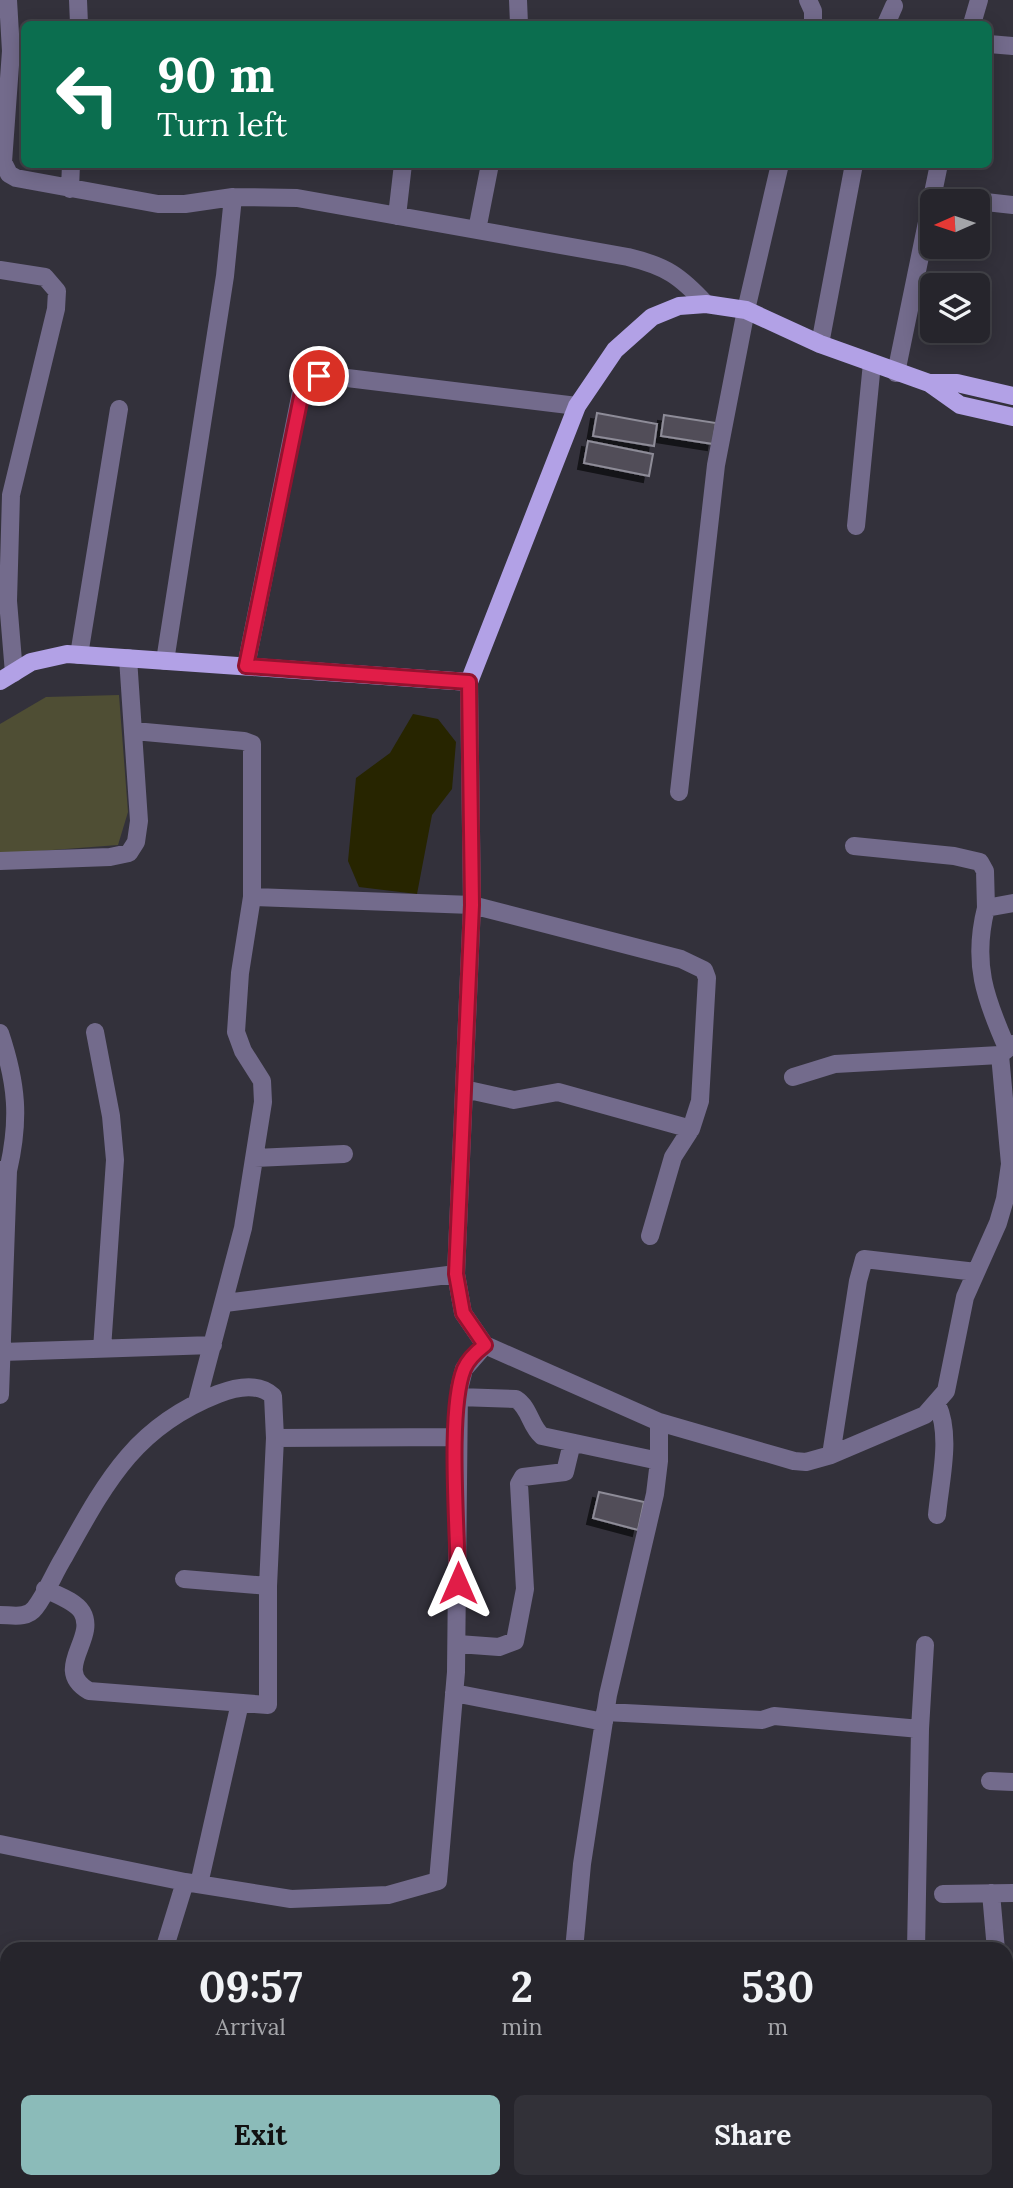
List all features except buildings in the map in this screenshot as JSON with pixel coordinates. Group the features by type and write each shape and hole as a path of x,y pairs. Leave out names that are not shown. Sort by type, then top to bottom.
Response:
{"main road":[{"path":"7,677 31,662 67,654 469,682 576,406 615,349 652,317 679,306 706,304 746,310 820,344 896,373 929,383 957,383 1013,396"},
{"path":"929,383 960,405 1013,417"}],"street":[{"path":"8,0 11,51 4,173 24,181 170,205 233,197 297,198 649,262 683,279 706,304"},
{"path":"78,0 79,21"},
{"path":"518,0 519,21"},
{"path":"808,0 813,10 813,21"},
{"path":"973,21 979,0"},
{"path":"888,21 894,5"},
{"path":"992,44 1013,46"},
{"path":"70,189 71,168"},
{"path":"397,216 403,168"},
{"path":"477,230 489,168"},
{"path":"679,792 714,474 746,310 779,168"},
{"path":"820,344 853,168"},
{"path":"934,189 938,168"},
{"path":"164,661 225,276 233,197"},
{"path":"990,202 1013,205"},
{"path":"896,373 920,255"},
{"path":"0,270 45,277 57,291 56,309 11,495 7,677"},
{"path":"856,526 872,363"},
{"path":"246,666 302,392 308,379 319,376 339,377 576,406"},
{"path":"79,655 119,409"},
{"path":"0,861 110,857 129,853 136,842 139,821 128,658"},
{"path":"469,682 472,905 456,1274 463,1313 485,1345 659,1422 794,1461 806,1462 831,1455 925,1415 937,1404 946,1391 963,1305 998,1223 1010,1164 1007,1049 982,988 980,945 986,908 985,871 980,862 954,856 854,846"},
{"path":"134,731 244,741 252,744 252,897 240,973 236,1032 243,1051 262,1081 263,1102 243,1228 197,1402"},
{"path":"252,897 472,905 673,956 704,970 706,978 700,1101 691,1129 677,1147 650,1237"},
{"path":"986,908 1013,903"},
{"path":"95,1032 114,1139 114,1191 102,1349"},
{"path":"0,1033 16,1089 16,1127 4,1170 0,1395"},
{"path":"793,1077 835,1064 1007,1049"},
{"path":"464,1089 514,1100 558,1092 691,1129"},
{"path":"255,1158 344,1154"},
{"path":"831,1455 858,1280 864,1259 976,1272"},
{"path":"225,1303 456,1274"},
{"path":"2,1352 213,1345"},
{"path":"0,1844 192,1883 291,1899 388,1895 438,1881 457,1644 458,1397 464,1369 485,1345"},
{"path":"0,1615 25,1616 34,1609 45,1589 129,1452 153,1430 197,1402 237,1386 267,1390 274,1396 275,1438 268,1586 268,1705 101,1693 77,1684 73,1674 86,1623 82,1612 72,1603 45,1589"},
{"path":"458,1397 516,1399 523,1403 535,1430 542,1436 659,1461"},
{"path":"937,1404 943,1415 944,1435 937,1515"},
{"path":"575,1942 582,1864 605,1717 648,1531 659,1461 659,1422"},
{"path":"275,1438 456,1437"},
{"path":"457,1644 499,1647 515,1641 525,1589 519,1484 523,1477 565,1472 572,1443"},
{"path":"184,1579 268,1586"},
{"path":"916,1942 920,1729 925,1645"},
{"path":"454,1693 605,1717 762,1720 774,1716 920,1729"},
{"path":"167,1942 192,1883 240,1703"},
{"path":"990,1781 1013,1783"},
{"path":"991,1893 995,1942"},
{"path":"943,1894 1013,1893"}],"shaded area":[{"path":"119,695 128,812 118,845 0,854 0,724 46,697"},
{"path":"413,714 438,719 456,742 452,789 432,815 417,894 359,887 348,861 356,778 390,753"}],"route":[{"path":"319,376 308,379 302,392 246,666 469,682 472,905 456,1274 463,1313 471,1329 485,1345 471,1357 464,1369 459,1389 456,1437 458,1583"}]}
